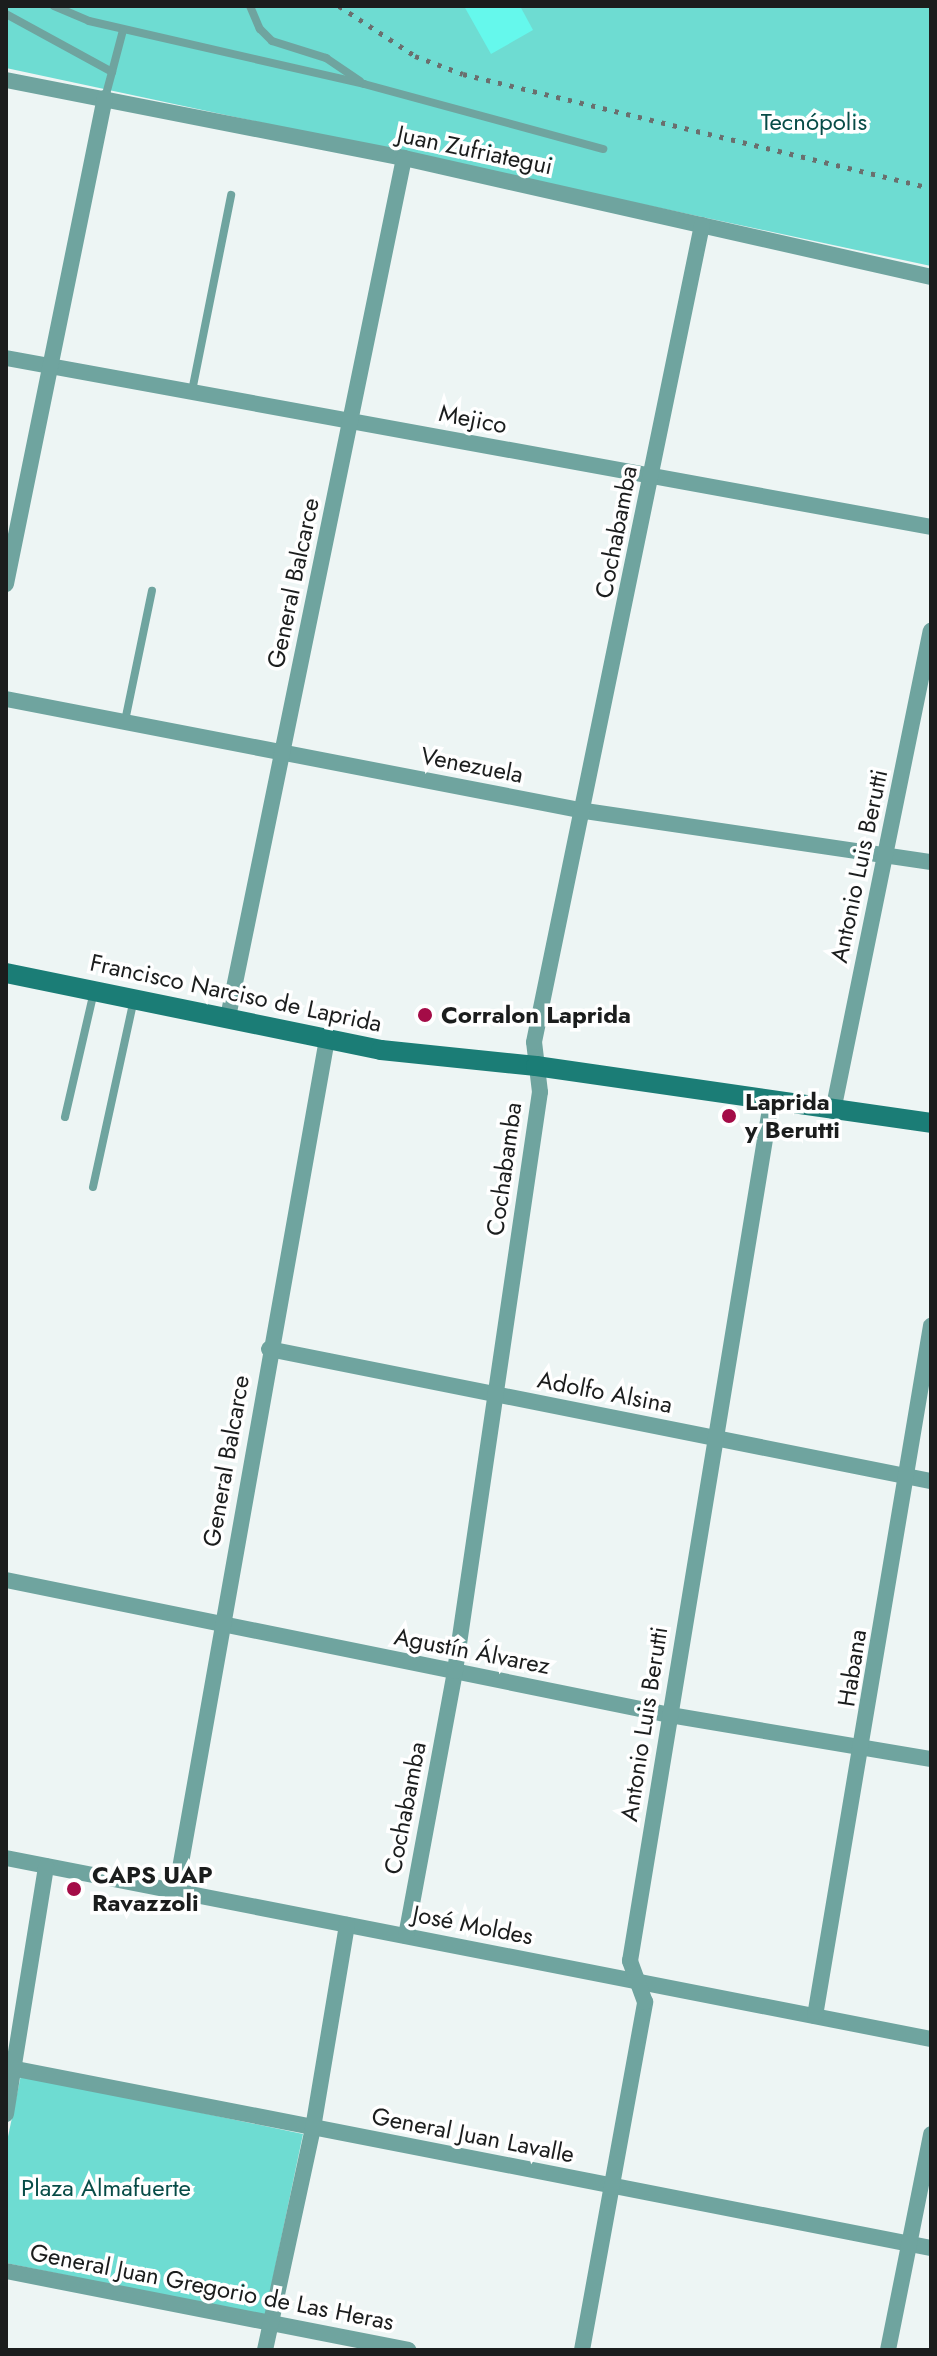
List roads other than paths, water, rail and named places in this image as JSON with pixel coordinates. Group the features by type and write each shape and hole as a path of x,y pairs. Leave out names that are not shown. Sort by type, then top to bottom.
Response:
{"main road":[{"name":"Francisco Narciso de Laprida","path":"6,973 327,1039 931,1123"}],"street":[{"name":"Juan Zufriategui","path":"6,80 404,158 931,277"},
{"path":"6,584 105,98"},
{"name":"General Balcarce","path":"228,1017 404,158"},
{"name":"Cochabamba","path":"406,1936 455,1671 540,1092 534,1042 585,811 702,225"},
{"name":"Mejico","path":"6,358 931,527"},
{"name":"Antonio Luis Berutti","path":"833,1111 931,631"},
{"name":"Venezuela","path":"6,699 585,811 887,852 931,862"},
{"name":"General Balcarce","path":"176,1891 269,1349 327,1039"},
{"name":"Antonio Luis Berutti","path":"582,2350 645,2002 630,1961 771,1103"},
{"name":"Habana","path":"815,2016 863,1748 931,1326"},
{"name":"Adolfo Alsina","path":"269,1349 931,1481"},
{"name":"Agustín Álvarez","path":"6,1580 670,1715 931,1759"},
{"name":"José Moldes","path":"6,1858 931,2039"},
{"path":"6,2114 10,2068 46,1866"},
{"path":"265,2350 313,2128 347,1925"},
{"name":"General Juan Lavalle","path":"10,2068 931,2248"},
{"path":"888,2350 931,2134"},
{"name":"General Juan Gregorio de Las Heras","path":"6,2271 408,2350"}],"lane":[{"path":"54,6 123,30 364,84 603,149"},
{"path":"250,6 260,29 272,41 326,58 364,84"},
{"path":"6,14 112,72"},
{"path":"105,98 123,30"},
{"path":"192,391 231,195"},
{"path":"125,722 152,591"},
{"path":"65,1117 94,990"},
{"path":"93,1187 134,998"}],"railway":[{"path":"339,6 415,56 463,74 931,188"}],"place":[{"name":"Corralon Laprida","path":"425,1015"},
{"name":"Laprida y Berutti","path":"729,1116"},
{"name":"CAPS UAP Ravazzoli","path":"74,1889"}],"park label":[{"name":"Tecnópolis","path":"814,122"},
{"name":"Plaza Almafuerte","path":"106,2188"}]}
